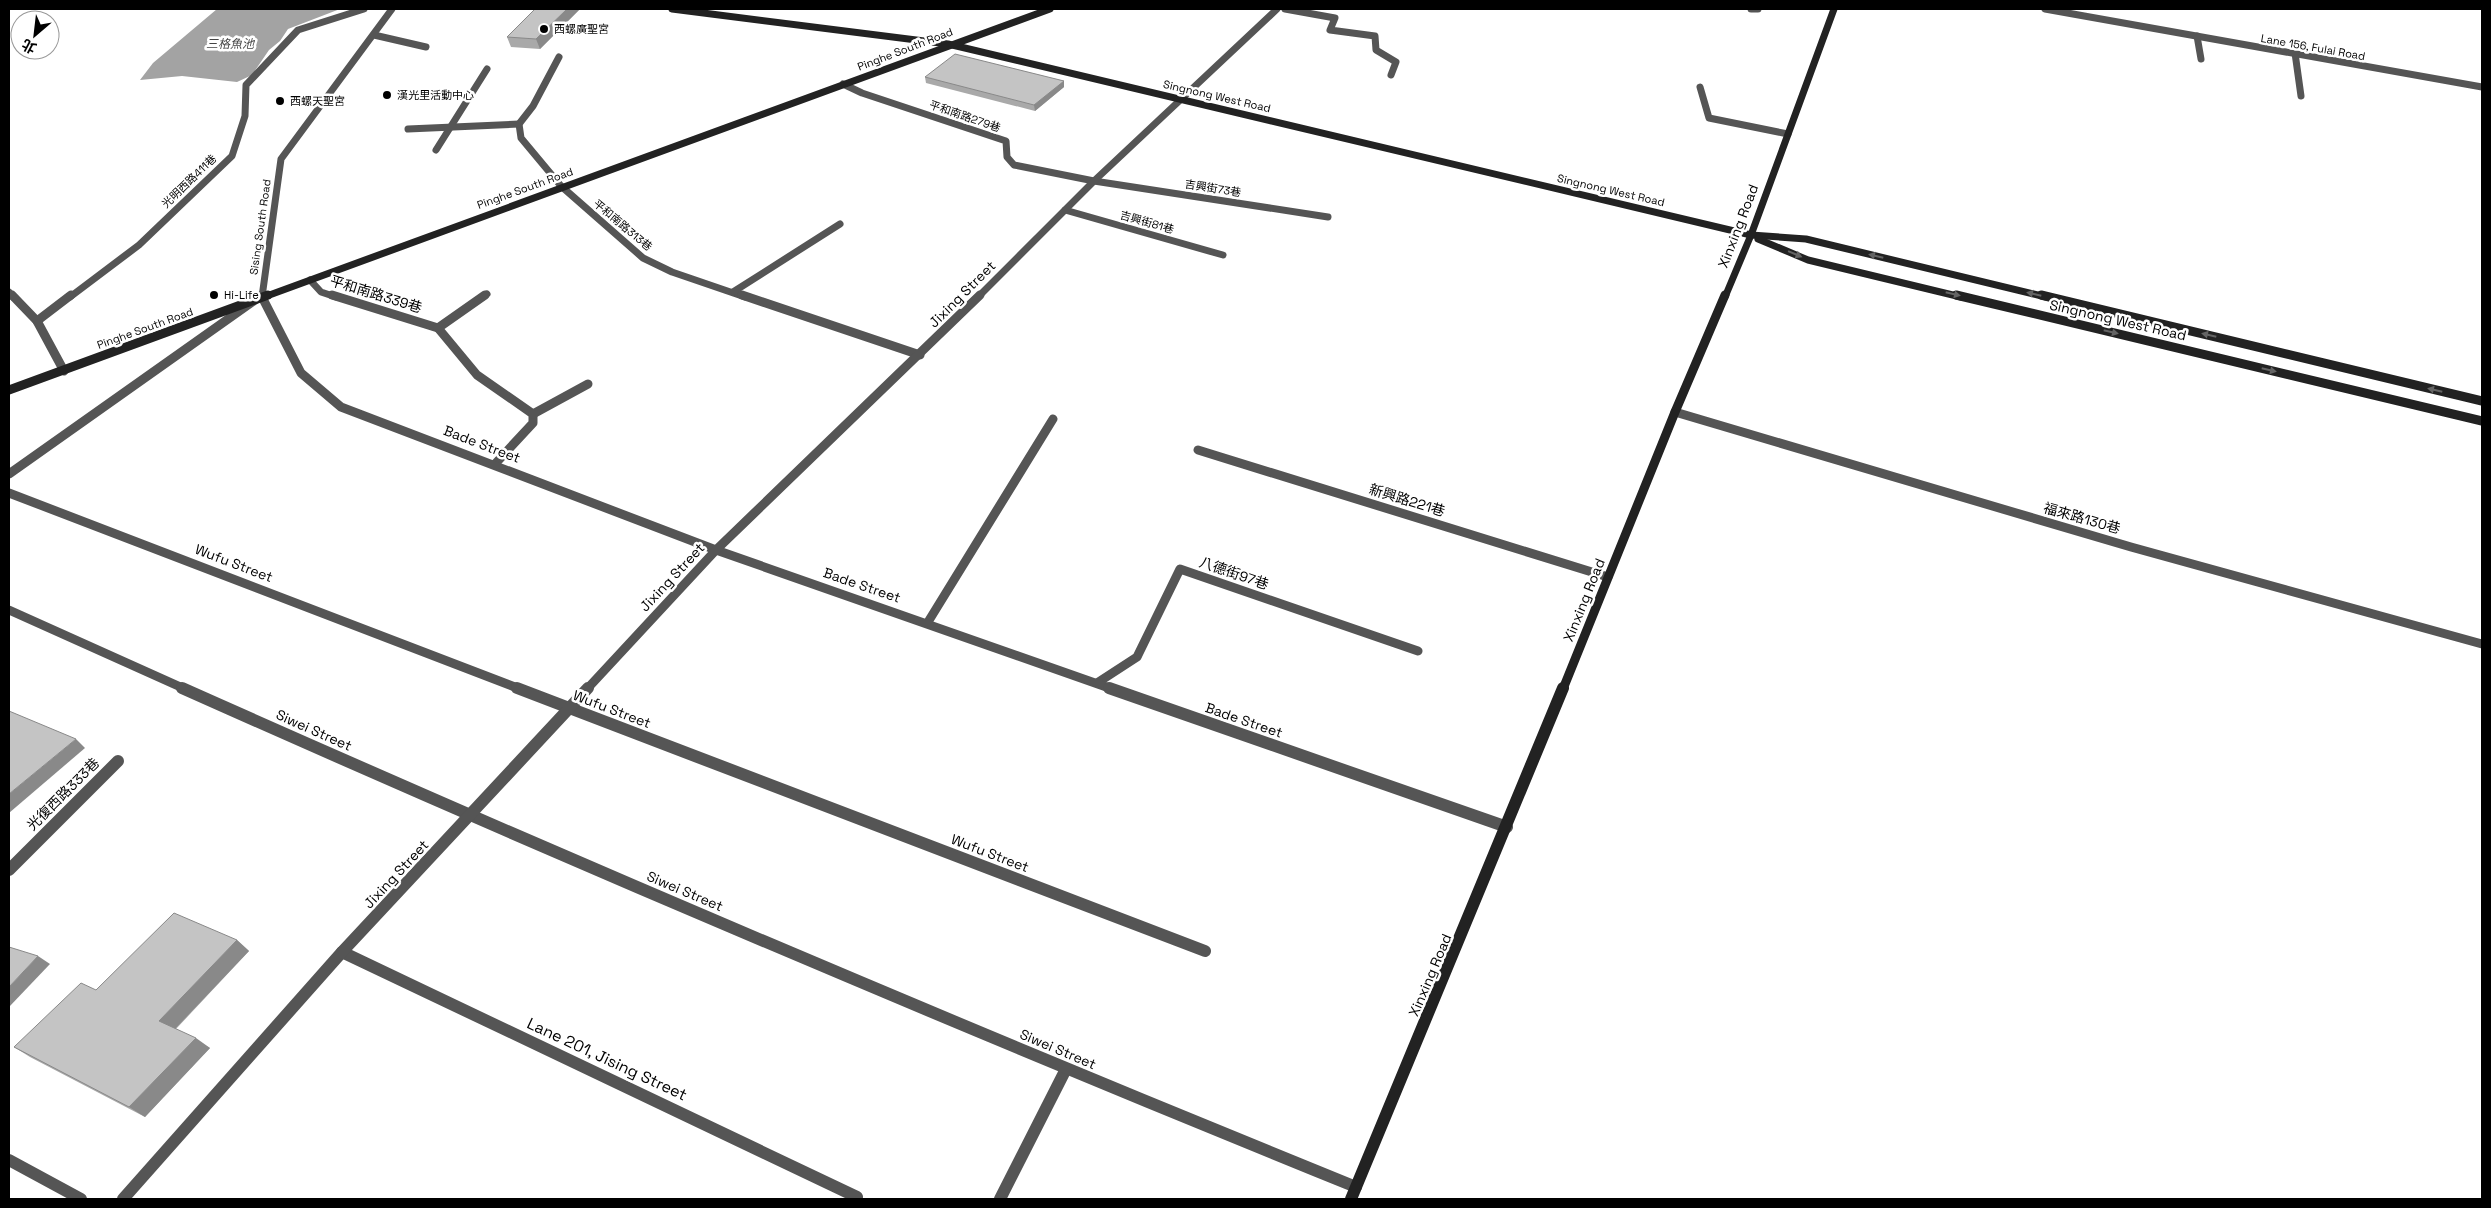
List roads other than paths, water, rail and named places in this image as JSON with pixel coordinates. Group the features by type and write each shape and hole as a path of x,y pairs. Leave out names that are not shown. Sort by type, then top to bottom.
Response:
{"main road":[{"name":"Singnong West Road","path":"672,9 948,44 1751,235 1806,239 2482,401"},
{"name":"Pinghe South Road","path":"9,390 948,44 1050,9"},
{"name":"Xinxing Road","path":"1352,1199 1507,827 1675,412 1751,235 1834,9"},
{"name":"Singnong West Road","path":"1751,235 1808,260 2482,422"}],"street":[{"name":"光明西路411巷","path":"37,321 139,245 232,156 245,116 246,85 298,30 364,9"},
{"name":"Sising South Road","path":"262,297 281,159 392,9"},
{"name":"Jixing Street","path":"123,1199 342,952 716,550 920,355 1094,181 1277,9"},
{"path":"1285,9 1335,18 1330,30 1375,36 1376,50 1396,62 1391,74"},
{"path":"1751,9 1758,9"},
{"name":"Lane 156, Fulai Road","path":"2045,9 2482,87"},
{"path":"374,35 426,47"},
{"path":"2198,36 2200,59"},
{"path":"2294,54 2301,96"},
{"path":"408,129 519,124 533,106 559,56"},
{"path":"436,150 487,69"},
{"name":"平和南路279巷","path":"843,84 862,94 1006,141 1007,157 1014,165 1094,181"},
{"path":"1700,87 1709,118 1788,134"},
{"name":"平和南路313巷","path":"519,124 521,138 561,186 643,258 672,272 920,355"},
{"name":"吉興街73巷","path":"1094,181 1328,218"},
{"name":"吉興街81巷","path":"1064,210 1222,255"},
{"path":"733,292 840,224"},
{"name":"平和南路339巷","path":"310,280 321,292 438,328"},
{"path":"9,292 37,321 64,371"},
{"path":"487,294 438,328 477,375 533,414"},
{"path":"9,474 262,297"},
{"name":"Bade Street","path":"262,297 300,373 341,407 496,464 716,550 928,622 1507,827"},
{"path":"533,414 588,384"},
{"name":"福來路130巷","path":"1675,412 2131,547 2482,644"},
{"path":"496,464 533,423 533,414"},
{"path":"928,622 1053,419"},
{"name":"新興路221巷","path":"1198,450 1608,577"},
{"name":"Wufu Street","path":"9,493 1205,951"},
{"name":"八德街97巷","path":"1097,683 1137,657 1180,569 1418,650"},
{"name":"Siwei Street","path":"9,610 469,816 1066,1069 1356,1187"},
{"name":"光復西路333巷","path":"9,870 118,761"},
{"name":"Lane 201, Jising Street","path":"342,952 857,1197"},
{"path":"1000,1199 1066,1069"},
{"path":"9,1160 81,1199"}],"water":[{"name":"三格魚池","path":"217,9 340,9 288,29 280,41 269,50 252,75 237,82 182,76 140,80 153,63"}],"place":[{"name":"西螺廣聖宮","path":"544,29"},
{"name":"漢光里活動中心","path":"387,95"},
{"name":"西螺天聖宮","path":"280,101"},
{"name":"Hi-Life","path":"214,295"}]}
